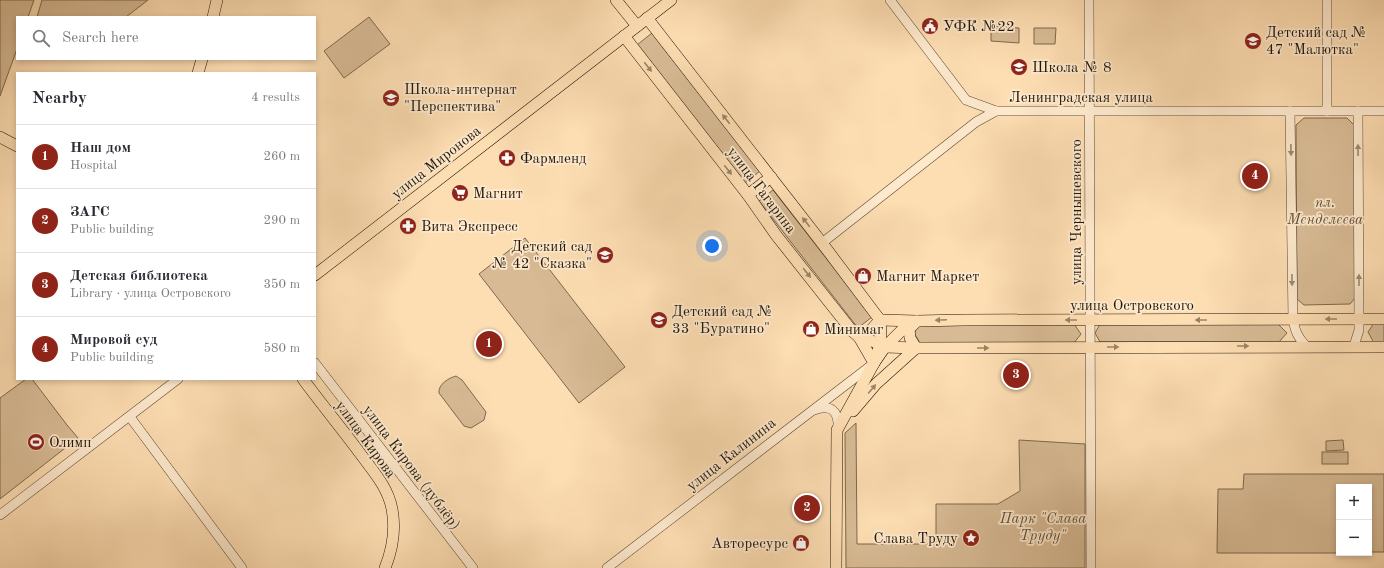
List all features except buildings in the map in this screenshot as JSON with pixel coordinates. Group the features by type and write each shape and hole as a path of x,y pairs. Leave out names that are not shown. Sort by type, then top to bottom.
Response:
{"main road":[{"path":"213,16 217,0"},
{"path":"616,0 637,26"},
{"name":"улица Миронова","path":"316,274 671,0"},
{"name":"улица Гагарина","path":"647,18 822,242 880,320"},
{"name":"улица Гагарина","path":"624,36 748,195 776,235 852,331 859,337 874,363"},
{"path":"198,72 202,60"},
{"path":"0,137 16,145"},
{"path":"748,195 771,178"},
{"name":"улица Островского","path":"880,320 1384,319"},
{"path":"859,337 871,330 880,320"},
{"path":"880,320 883,345"},
{"path":"836,568 838,430 883,345 916,321"},
{"path":"916,321 909,329 910,338 916,348"},
{"path":"859,337 883,345 916,348 1384,347"},
{"path":"838,430 876,384 916,348"},
{"name":"улица Кирова","path":"304,380 349,438 381,482 388,495 392,507 394,529 391,553 385,568"}],"street":[{"path":"890,0 966,100 996,111"},
{"name":"улица Чернышевского","path":"1089,0 1091,568"},
{"path":"1327,0 1327,111"},
{"name":"Ленинградская улица","path":"822,242 976,122 996,111 1384,111"},
{"path":"1290,111 1293,319 1299,339 1306,346"},
{"path":"1354,346 1359,319 1358,111"},
{"name":"улица Калинина","path":"607,568 874,363"},
{"name":"улица Кирова (дублёр)","path":"316,364 473,568"},
{"path":"0,515 177,380"},
{"path":"811,411 822,407 829,408 834,411 838,417 838,430"},
{"path":"130,417 242,568"}],"green space":[{"path":"0,0 34,0 28,16 16,16 16,52 0,96"},
{"path":"42,0 148,0 127,16 37,16"},
{"path":"369,17 390,44 344,78 324,51"},
{"path":"991,26 1019,28 1019,43 991,41"},
{"path":"1034,28 1056,28 1055,44 1034,44"},
{"path":"652,33 760,171 745,183 637,45"},
{"name":"пл. Менделеева","path":"1304,118 1347,118 1355,126 1355,298 1350,304 1304,305 1297,299 1296,125"},
{"path":"773,190 872,317 858,328 759,201"},
{"path":"525,238 625,367 579,403 479,274"},
{"path":"1374,323 1384,323 1384,343 1374,343 1368,332"},
{"path":"920,324 1074,324 1081,334 1074,343 920,343 914,333"},
{"path":"1100,324 1278,324 1287,333 1279,342 1100,342 1095,333"},
{"path":"456,376 462,380 486,412 484,420 471,428 464,426 439,393 442,384"},
{"name":"Олимп","path":"25,380 33,380 78,438 0,499 0,398"},
{"name":"Парк \"Слава Труду\"","path":"856,423 857,544 936,544 936,504 998,504 1020,491 1019,440 1085,444 1085,568 846,568 845,433"},
{"path":"1343,440 1344,450 1326,451 1326,441"},
{"path":"1322,452 1348,452 1348,464 1322,464"},
{"path":"1244,474 1384,474 1384,552 1372,552 1372,484 1336,484 1336,553 1217,553 1218,489 1243,489"}],"place":[{"name":"УФК №22","path":"930,26"},
{"name":"Детский сад № 47 \"Малютка\"","path":"1253,41"},
{"name":"Школа № 8","path":"1019,67"},
{"name":"Школа-интернат \"Перспектива\"","path":"391,98"},
{"name":"Фармленд","path":"507,158"},
{"name":"Мировой суд","path":"1255,176"},
{"name":"Магнит","path":"460,193"},
{"name":"Вита Экспресс","path":"408,226"},
{"name":"Детский сад № 42 \"Сказка\"","path":"605,255"},
{"name":"Магнит Маркет","path":"863,276"},
{"name":"Детский сад № 33 \"Буратино\"","path":"659,320"},
{"name":"Минимаг","path":"811,329"},
{"name":"Наш дом","path":"489,344"},
{"name":"Детская библиотека","path":"1016,375"},
{"name":"Олимп","path":"36,442"},
{"name":"ЗАГС","path":"807,508"},
{"name":"Слава Труду","path":"971,538"},
{"name":"Авторесурс","path":"801,543"}]}
